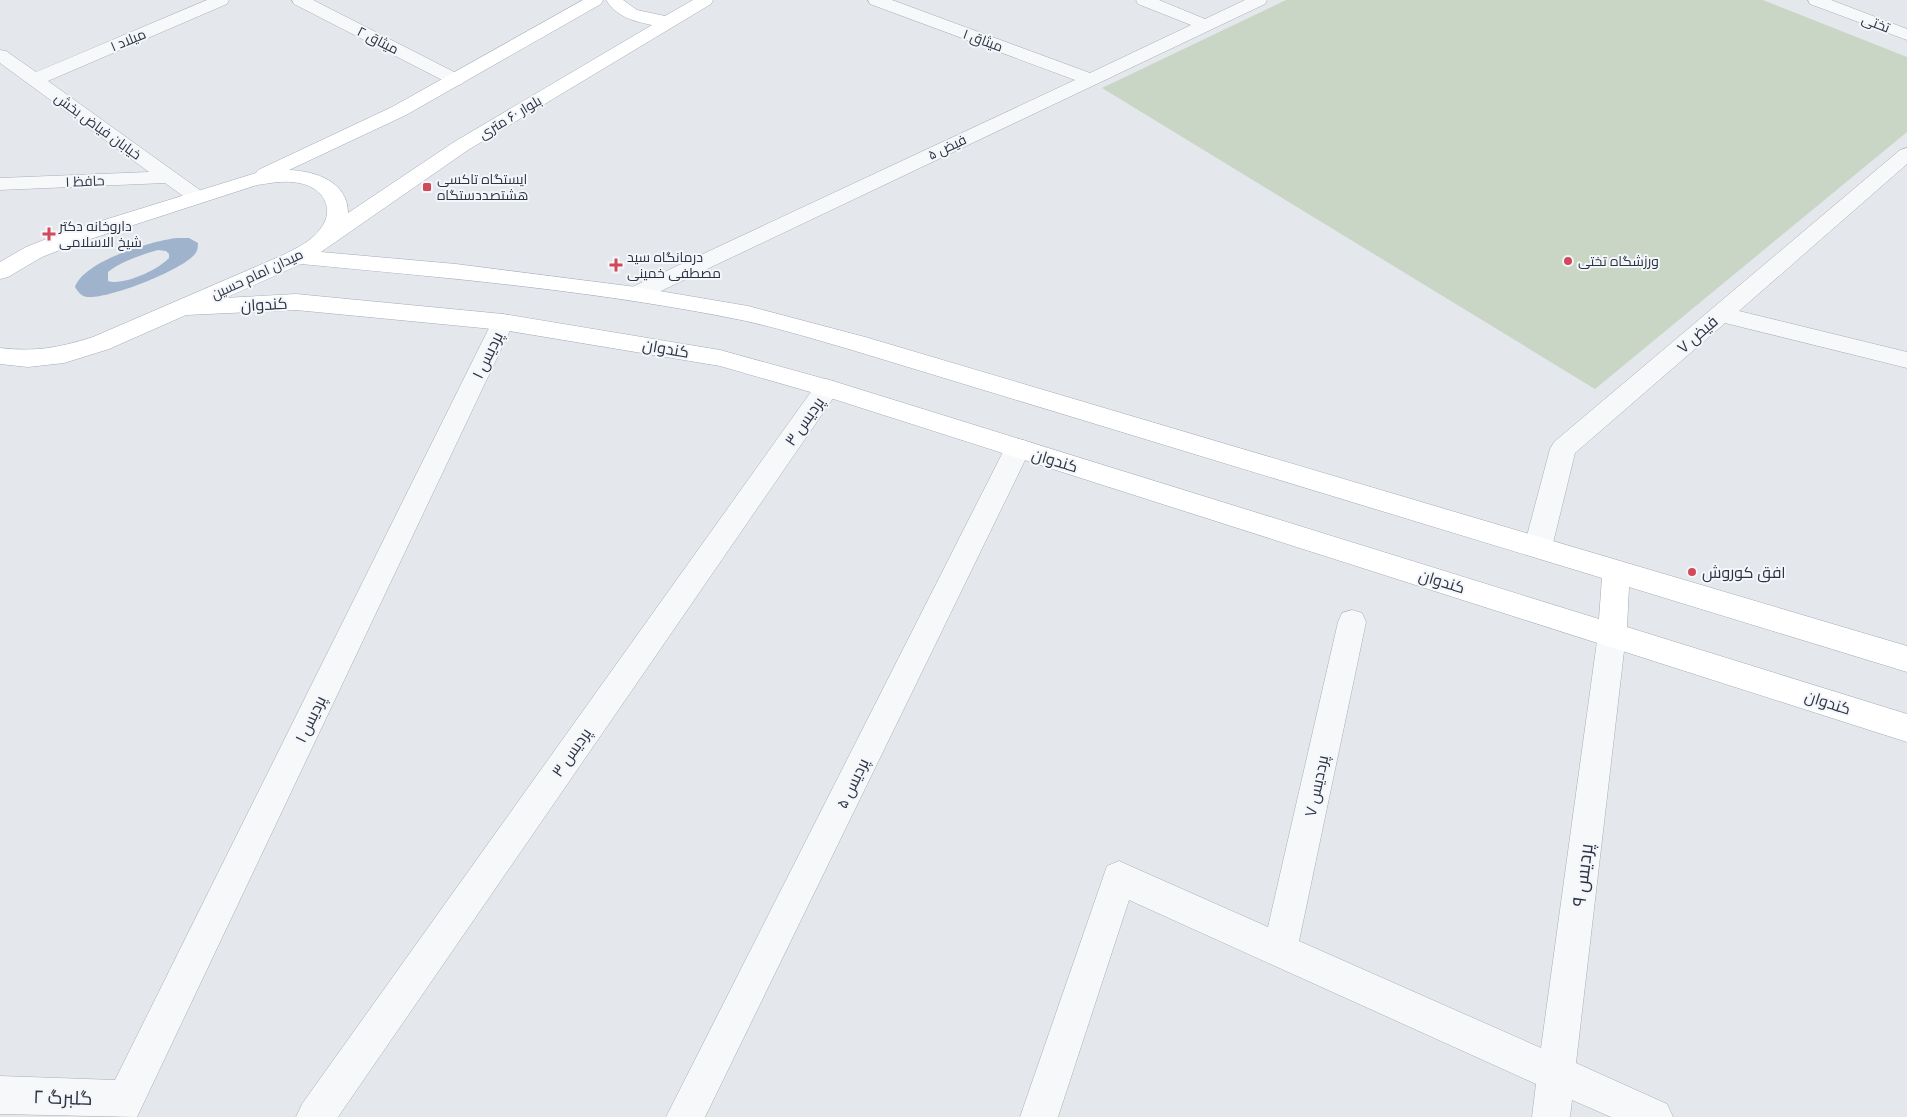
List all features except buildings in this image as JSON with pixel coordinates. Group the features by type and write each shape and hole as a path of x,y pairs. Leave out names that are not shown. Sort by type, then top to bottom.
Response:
{"main road":[{"path":"254,179 399,111 595,0"},
{"path":"614,0 624,10 634,15 668,22"},
{"name":"بلوار ۶۰ متری","path":"321,241 461,146 705,0"},
{"name":"میدان امام حسین","path":"0,272 34,252 197,196 254,179 281,176 305,178 323,184 336,195 339,209 334,225 321,241 299,256 182,308 101,343 64,354 28,359 0,356"},
{"path":"299,256 466,272 636,294 748,314 857,343 1907,659"},
{"name":"کندوان","path":"182,308 296,302 423,312 503,322 720,358 827,388 1907,728"},
{"path":"1612,634 1616,571"}],"street":[{"name":"میلاد ۱","path":"34,80 221,0"},
{"name":"میثاق ۲","path":"300,0 456,80"},
{"name":"میثاق ۱","path":"876,0 1090,79"},
{"path":"1144,0 1206,25"},
{"name":"فیض ۵","path":"636,294 1259,0"},
{"name":"تختی","path":"1816,0 1907,35"},
{"name":"تختی","path":"1861,0 1907,18"},
{"name":"خیابان فیاض بخش","path":"0,55 197,196"},
{"name":"فیض ۷","path":"1538,547 1563,449 1907,154"},
{"name":"حافظ ۱","path":"0,184 170,177"},
{"path":"1720,314 1907,360"},
{"name":"پردیس ۱","path":"121,1108 503,322"},
{"name":"پردیس ۳","path":"315,1117 827,388"},
{"name":"پردیس ۵","path":"685,1117 1018,448"},
{"name":"پرددیس ۷","path":"1280,950 1352,622"},
{"name":"پردیس ۹","path":"1551,1117 1612,634"},
{"path":"1039,1117 1119,878 1654,1117"},
{"name":"گلبرگ ۲","path":"0,1095 121,1108"}],"green space":[{"name":"ورزشگاه تختی","path":"1286,0 1763,0 1907,57 1907,132 1595,389 1102,88"}],"water":[{"path":"189,238 198,243 197,251 184,263 158,277 110,294 87,297 80,294 75,287 91,269 104,261 136,248 166,240","holes":["158,250 166,251 169,254 169,258 149,272 122,281 108,281 108,272 119,265 138,256"]}],"place":[{"name":"ایستگاه تاکسی هشتصددستگاه","path":"427,187"},
{"name":"داروخانه دکتر شیخ الاسلامی","path":"49,234"},
{"name":"ورزشگاه تختی","path":"1568,261"},
{"name":"درمانگاه سید مصطفی خمینی","path":"616,265"},
{"name":"افق کوروش","path":"1692,572"}]}
